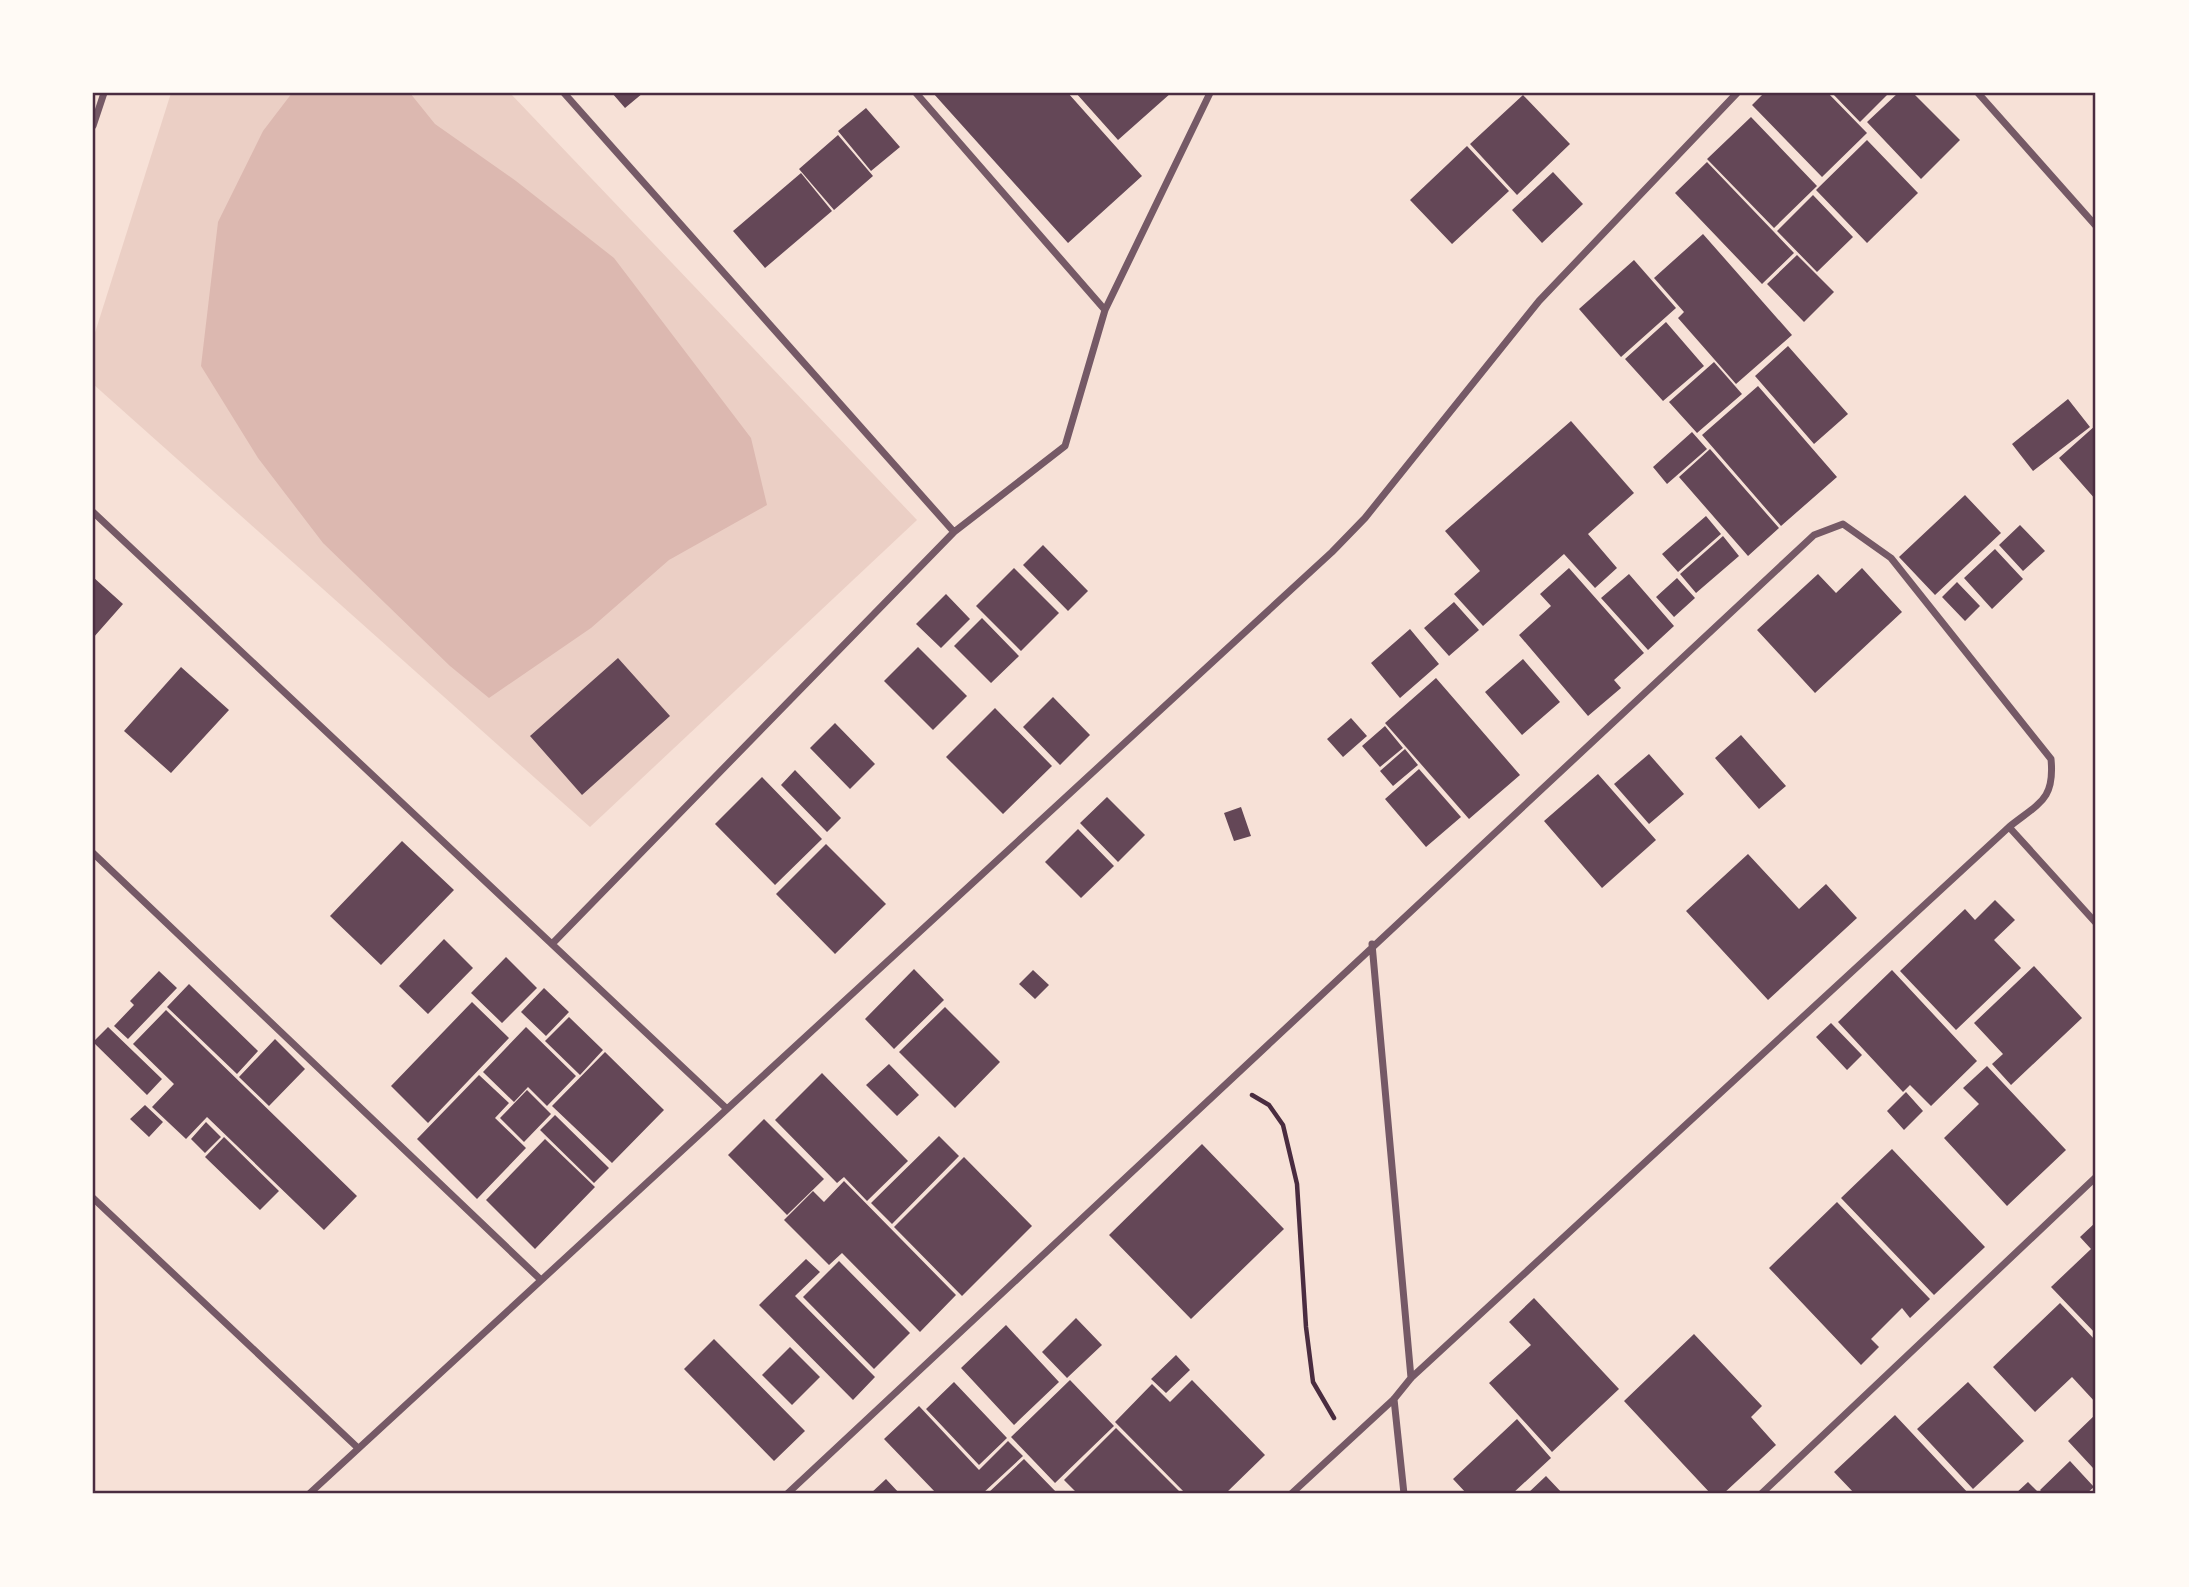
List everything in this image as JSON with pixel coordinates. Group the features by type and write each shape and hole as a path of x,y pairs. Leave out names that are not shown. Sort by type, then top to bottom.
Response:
{"street":[{"path":"93,126 104,93"},
{"path":"564,93 954,532"},
{"path":"916,93 1105,310"},
{"path":"552,944 954,532 1065,446 1105,310 1210,93"},
{"path":"309,1494 1332,551 1364,517 1539,301 1737,93"},
{"path":"1978,93 2096,226"},
{"path":"93,512 726,1108"},
{"path":"787,1494 1372,944 1814,535 1843,524 1891,558 2051,759 2053,783 2042,801 2009,827 1411,1378 1394,1399 1346,1440 1291,1494"},
{"path":"2009,827 2096,923"},
{"path":"93,853 541,1280"},
{"path":"1372,944 1411,1378"},
{"path":"1761,1494 2096,1177"},
{"path":"93,1198 358,1448"},
{"path":"1394,1399 1404,1494"}],"path":[{"path":"1228,1081 1269,1105 1283,1125 1297,1184 1306,1327 1313,1381 1346,1440"}],"shaded area":[{"path":"171,93 510,93 917,520 590,827 93,384 93,339"},
{"path":"292,93 410,93 435,124 516,181 614,258 751,438 767,505 669,560 591,628 489,698 450,666 323,543 258,458 201,366 218,222 263,131"}],"building":[{"path":"612,93 643,93 625,108"},
{"path":"933,93 1068,93 1142,176 1068,243"},
{"path":"1076,93 1171,93 1118,140"},
{"path":"1764,93 1828,93 1867,133 1822,177 1752,105"},
{"path":"1832,93 1889,93 1860,122"},
{"path":"1898,93 1913,93 1960,140 1921,179 1867,122"},
{"path":"1523,95 1570,144 1517,195 1470,144"},
{"path":"866,108 900,147 871,171 838,131"},
{"path":"1751,117 1817,186 1774,228 1707,159"},
{"path":"838,135 873,176 834,210 799,169"},
{"path":"1867,140 1918,193 1867,243 1816,190"},
{"path":"1467,146 1509,191 1452,244 1410,200"},
{"path":"1707,162 1794,253 1762,284 1675,193"},
{"path":"1553,172 1583,204 1542,243 1512,210"},
{"path":"801,173 832,211 765,268 733,231"},
{"path":"1813,195 1853,237 1817,272 1777,231"},
{"path":"1703,234 1792,335 1736,384 1678,318 1684,312 1654,278"},
{"path":"1797,255 1834,292 1804,322 1767,284"},
{"path":"1634,260 1676,308 1621,357 1579,309"},
{"path":"1666,322 1704,366 1663,401 1625,359"},
{"path":"1788,346 1848,414 1814,444 1755,376"},
{"path":"1714,362 1742,394 1697,433 1669,402"},
{"path":"1758,386 1837,477 1781,526 1702,435"},
{"path":"2068,399 2090,427 2033,471 2012,444"},
{"path":"1571,421 1634,493 1588,534 1617,568 1595,588 1564,554 1483,626 1454,594 1480,571 1445,531"},
{"path":"2096,425 2096,500 2059,458"},
{"path":"1692,432 1707,449 1667,484 1653,467"},
{"path":"1710,449 1779,528 1748,556 1679,477"},
{"path":"1965,495 2001,533 1935,595 1899,557"},
{"path":"1706,516 1721,534 1678,572 1662,554"},
{"path":"2020,525 2045,551 2023,571 1999,545"},
{"path":"1723,536 1739,556 1696,593 1680,574"},
{"path":"1043,545 1088,591 1068,611 1023,565"},
{"path":"1995,549 2023,579 1992,609 1964,578"},
{"path":"1014,568 1059,613 1021,651 976,606"},
{"path":"1569,568 1644,653 1614,680 1621,688 1588,716 1519,635 1551,606 1540,594"},
{"path":"1862,568 1902,612 1815,693 1757,630 1818,574 1836,593"},
{"path":"1629,574 1674,626 1648,650 1601,598"},
{"path":"93,577 123,604 93,638"},
{"path":"1677,578 1695,598 1674,617 1656,597"},
{"path":"1957,582 1980,606 1965,621 1942,597"},
{"path":"946,594 970,619 941,648 916,624"},
{"path":"1454,602 1479,630 1449,656 1424,628"},
{"path":"982,618 1019,656 991,683 954,646"},
{"path":"1410,629 1439,664 1400,698 1371,663"},
{"path":"918,647 967,696 933,730 884,681"},
{"path":"618,658 670,716 582,795 530,736"},
{"path":"1523,659 1560,702 1522,735 1485,692"},
{"path":"181,667 229,710 171,773 124,731"},
{"path":"1436,678 1520,775 1469,819 1385,723"},
{"path":"1053,697 1090,735 1060,765 1023,727"},
{"path":"995,708 1052,766 1003,814 946,757"},
{"path":"1351,718 1367,736 1343,757 1327,739"},
{"path":"835,723 875,764 850,789 810,748"},
{"path":"1385,726 1403,748 1380,767 1362,746"},
{"path":"1741,735 1786,786 1759,809 1715,758"},
{"path":"1405,749 1418,765 1393,786 1380,771"},
{"path":"1649,754 1684,794 1649,824 1614,784"},
{"path":"1419,769 1461,817 1426,847 1385,799"},
{"path":"795,770 841,818 827,832 781,785"},
{"path":"1598,774 1656,840 1602,888 1544,821"},
{"path":"762,777 822,839 775,885 715,824"},
{"path":"1107,797 1145,835 1118,862 1080,823"},
{"path":"1241,807 1251,836 1234,841 1224,813"},
{"path":"1078,829 1114,866 1081,898 1045,862"},
{"path":"402,841 454,890 381,965 330,916"},
{"path":"826,844 886,904 835,954 776,894"},
{"path":"1748,854 1799,909 1826,884 1857,918 1768,1000 1686,911"},
{"path":"1995,900 2015,920 1994,940 2021,968 1956,1030 1900,971 1965,909 1975,920"},
{"path":"444,939 473,968 428,1014 399,986"},
{"path":"506,957 537,988 502,1023 471,993"},
{"path":"2034,966 2082,1018 2011,1085 1992,1064 2003,1054 1974,1023"},
{"path":"914,969 944,1000 894,1049 865,1019"},
{"path":"1033,970 1049,985 1035,999 1019,984"},
{"path":"1892,970 1977,1061 1931,1106 1910,1085 1903,1092 1838,1022"},
{"path":"159,971 177,988 128,1039 114,1026 134,1005 130,1001"},
{"path":"189,984 258,1051 237,1074 167,1007"},
{"path":"544,988 569,1012 546,1036 521,1012"},
{"path":"472,1002 509,1038 428,1123 391,1086"},
{"path":"945,1007 1000,1062 955,1108 899,1052"},
{"path":"166,1010 357,1196 324,1230 207,1117 186,1139 152,1107 174,1084 133,1044"},
{"path":"569,1017 603,1050 580,1075 545,1041"},
{"path":"1831,1023 1862,1055 1847,1070 1816,1037"},
{"path":"108,1027 162,1079 147,1095 93,1042"},
{"path":"526,1027 576,1076 547,1106 528,1087 514,1102 483,1072"},
{"path":"275,1039 305,1069 269,1106 239,1077"},
{"path":"605,1052 664,1110 612,1163 552,1106"},
{"path":"889,1064 919,1095 897,1116 866,1085"},
{"path":"1987,1066 2066,1150 2007,1206 1944,1138 1979,1104 1963,1088"},
{"path":"822,1073 908,1161 867,1201 844,1177 837,1183 775,1120"},
{"path":"479,1075 509,1103 495,1118 526,1148 477,1199 417,1139"},
{"path":"527,1090 551,1114 524,1142 500,1118"},
{"path":"1906,1092 1923,1111 1904,1130 1887,1111"},
{"path":"145,1105 163,1122 149,1137 130,1119"},
{"path":"555,1115 609,1168 594,1183 540,1130"},
{"path":"764,1119 824,1179 787,1215 728,1155"},
{"path":"206,1122 221,1137 205,1153 191,1139"},
{"path":"939,1136 959,1156 892,1224 871,1203"},
{"path":"224,1137 279,1191 260,1210 205,1157"},
{"path":"545,1139 595,1187 535,1249 486,1200"},
{"path":"1202,1144 1284,1229 1191,1319 1109,1235"},
{"path":"1892,1149 1985,1247 1934,1295 1841,1198"},
{"path":"964,1157 1032,1226 962,1296 894,1227"},
{"path":"844,1181 956,1295 920,1332 842,1253 829,1265 784,1220 813,1191 824,1202"},
{"path":"1837,1202 1930,1299 1910,1318 1902,1308 1871,1339 1879,1347 1861,1365 1769,1268"},
{"path":"2096,1222 2096,1334 2051,1287 2091,1249 2080,1237"},
{"path":"806,1259 820,1272 795,1296 875,1377 853,1400 759,1305"},
{"path":"839,1261 910,1333 874,1369 803,1297"},
{"path":"1534,1298 1619,1389 1552,1452 1489,1383 1531,1345 1509,1322"},
{"path":"2060,1303 2096,1341 2096,1403 2072,1377 2035,1412 1993,1367"},
{"path":"1076,1318 1102,1345 1067,1378 1042,1352"},
{"path":"1006,1325 1059,1382 1014,1425 961,1368"},
{"path":"1694,1334 1762,1406 1751,1417 1776,1445 1723,1494 1711,1494 1624,1401"},
{"path":"714,1339 805,1431 774,1461 684,1369"},
{"path":"790,1347 820,1377 792,1405 762,1375"},
{"path":"1176,1355 1190,1370 1166,1393 1151,1379"},
{"path":"1070,1380 1114,1426 1055,1483 1011,1437"},
{"path":"1192,1380 1265,1455 1225,1494 1186,1494 1115,1422 1152,1384 1170,1402"},
{"path":"954,1382 1007,1438 979,1465 926,1409"},
{"path":"1968,1382 2024,1441 1973,1489 1917,1429"},
{"path":"919,1406 979,1470 1008,1441 1023,1456 982,1494 937,1494 884,1439"},
{"path":"2096,1414 2096,1464 2093,1468 2068,1441"},
{"path":"1895,1415 1969,1494 1855,1494 1834,1472"},
{"path":"1517,1419 1551,1458 1512,1494 1467,1494 1453,1479"},
{"path":"1116,1428 1182,1494 1078,1494 1064,1480"},
{"path":"1024,1459 1058,1494 987,1494"},
{"path":"2070,1461 2094,1487 2086,1494 2044,1494 2040,1490"},
{"path":"1546,1476 1563,1494 1527,1494"},
{"path":"886,1479 900,1494 870,1494"},
{"path":"2028,1482 2040,1494 2015,1494"}]}
